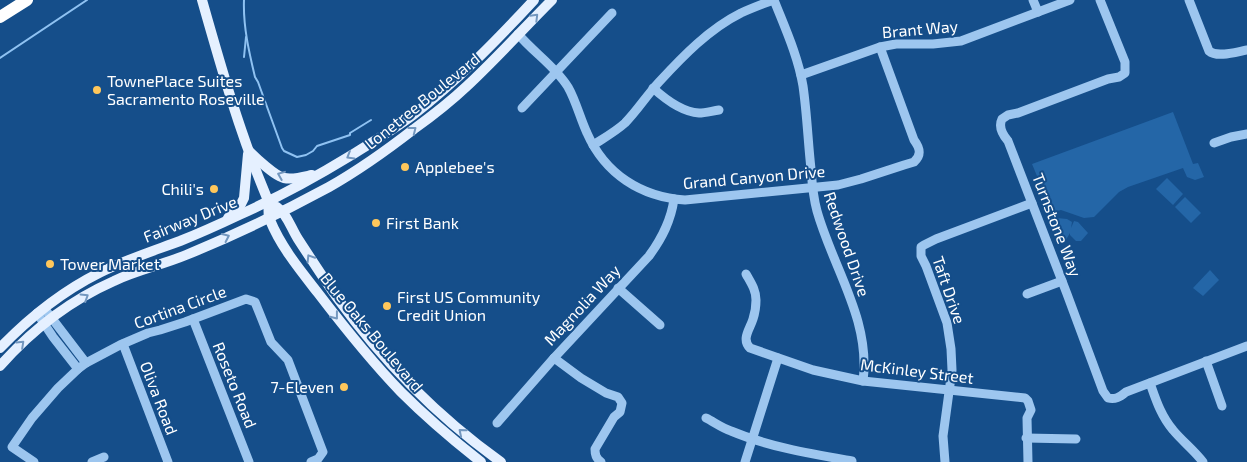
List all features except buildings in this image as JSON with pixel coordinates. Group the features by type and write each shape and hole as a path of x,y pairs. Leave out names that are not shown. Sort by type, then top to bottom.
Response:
{"highway":[{"path":"0,17 27,0"}],"main road":[{"name":"Blue Oaks Boulevard","path":"202,0 225,81 248,151 268,201 268,218 284,247 371,360 450,438 481,462"},
{"name":"Lonetree Boulevard","path":"268,201 322,173 413,115 469,68 534,0"},
{"name":"Lonetree Boulevard","path":"268,218 336,183 368,164 434,114 462,91 552,0"},
{"path":"509,26 518,34"},
{"path":"248,151 275,174 283,178 322,173"},
{"path":"225,221 241,204 244,198 248,151"},
{"name":"Blue Oaks Boulevard","path":"268,201 282,211 323,277 382,354 442,415 501,462"},
{"name":"Fairway Drive","path":"0,348 40,310 76,286 138,256 239,216 268,201"},
{"name":"Fairway Drive","path":"0,366 48,321 82,298 114,281 184,256 268,218"}],"street":[{"name":"Redwood Drive","path":"774,0 794,51 800,75 817,211 860,326 864,346 863,381"},
{"path":"593,145 626,122 678,62 706,37 741,13 774,0"},
{"path":"1033,0 1038,12"},
{"name":"Brant Way","path":"800,75 880,47 896,44 932,44 961,41 1070,0"},
{"name":"Turnstone Way","path":"1100,0 1125,62 1125,73 1119,77 1108,79 1018,113 1008,115 1001,121 1001,129 1008,140 1105,395 1108,398 1117,398 1126,392 1247,346"},
{"path":"1189,0 1209,51 1212,54 1247,50"},
{"path":"522,108 612,12"},
{"name":"Grand Canyon Drive","path":"518,34 563,80 572,95 593,145 609,166 628,182 648,192 674,199 699,199 838,185 912,163 919,157 919,148 914,140 880,47"},
{"path":"654,88 673,103 686,110 698,113 719,110"},
{"path":"1214,143 1247,134"},
{"name":"Magnolia Way","path":"497,423 648,256 661,239 670,218 674,199"},
{"name":"Taft Drive","path":"945,462 944,436 952,359 949,330 921,256 921,248 924,244 936,239 1032,202"},
{"name":"McKinley Street","path":"746,274 756,294 753,319 746,336 746,342 750,348 821,372 863,381 1025,398 1031,410 1027,418 1028,462"},
{"path":"1028,294 1062,281"},
{"path":"618,288 660,325"},
{"name":"Cortina Circle","path":"34,462 12,447 32,418 58,388 82,366 148,333 246,299 255,302 271,342 288,360 323,452 318,459 311,462"},
{"path":"40,310 48,321 53,337 82,366"},
{"name":"Roseto Road","path":"192,319 249,462"},
{"name":"Oliva Road","path":"123,344 168,462"},
{"path":"554,358 580,378 606,393 618,397 622,403 620,412 614,417 595,450 597,459 601,462"},
{"path":"745,462 778,358"},
{"path":"1206,361 1222,406"},
{"path":"1150,383 1160,410 1166,420 1203,462"},
{"path":"706,418 730,431 787,449 852,461"},
{"path":"1026,438 1076,438"},
{"path":"92,462 104,457"}],"shaded area":[{"path":"1173,112 1193,164 1198,163 1204,177 1195,180 1187,177 1183,168 1128,187 1119,192 1094,217 1084,218 1061,210 1052,212 1032,164"},
{"path":"1167,178 1183,194 1173,205 1156,189"},
{"path":"1185,197 1201,213 1191,223 1175,207"},
{"path":"1057,218 1067,219 1072,222 1071,228 1074,221 1078,222 1088,233 1081,241 1076,241 1070,233 1064,243 1050,221"},
{"path":"1210,270 1219,280 1203,296 1193,288"}],"waterway":[{"path":"0,58 87,0"},
{"path":"244,0 245,29 255,77 284,151 297,157 306,155 317,146 350,135 350,133 371,120"},
{"path":"244,57 246,37"}],"place":[{"name":"TownePlace Suites Sacramento Roseville","path":"97,90"},
{"name":"Applebee's","path":"405,167"},
{"name":"Chili's","path":"214,189"},
{"name":"First Bank","path":"376,223"},
{"name":"Tower Market","path":"50,264"},
{"name":"First US Community Credit Union","path":"387,306"},
{"name":"7-Eleven","path":"344,387"}]}
